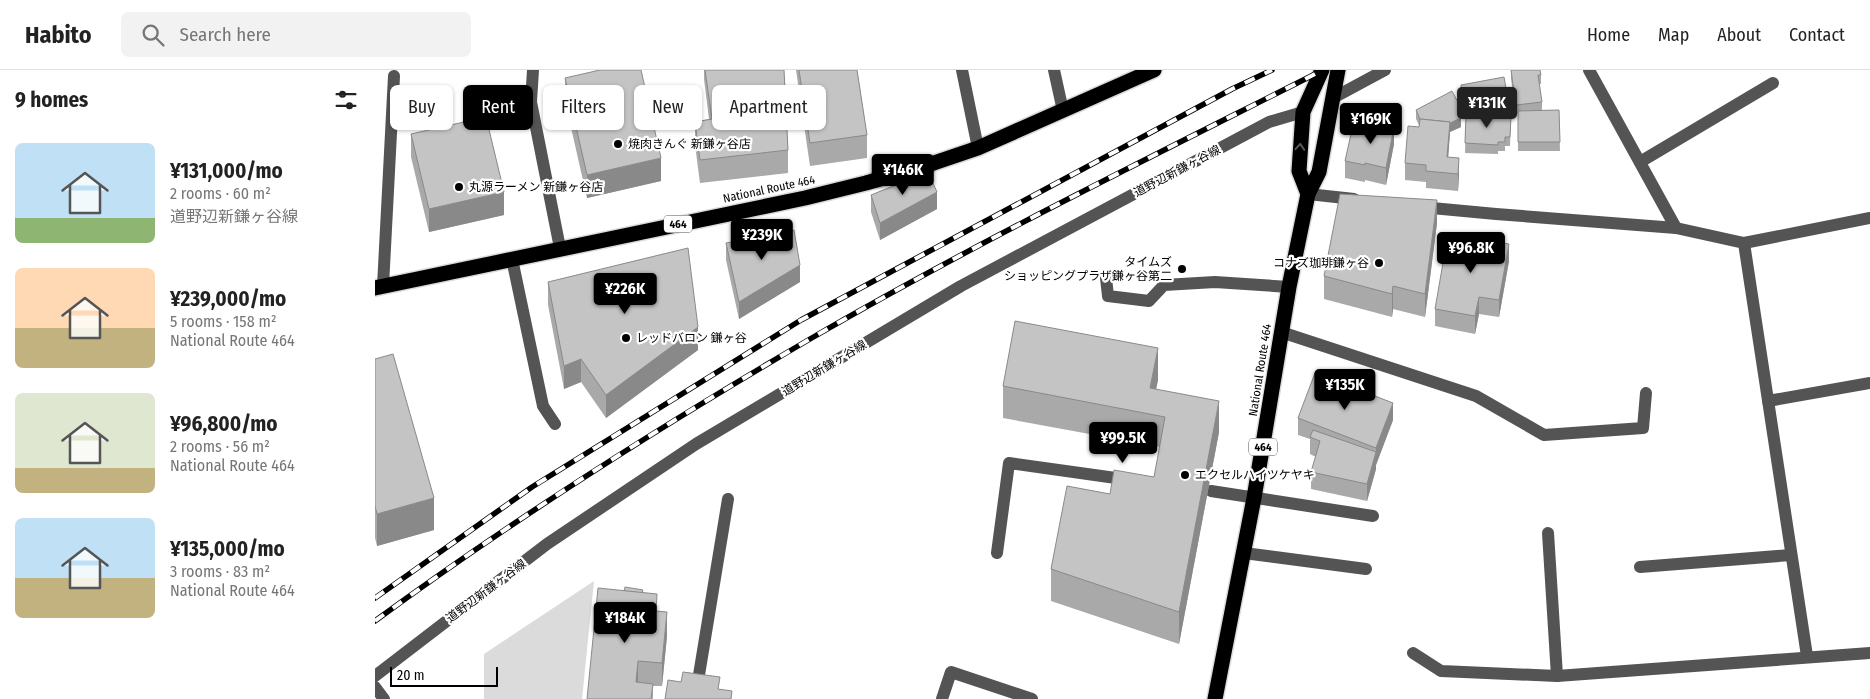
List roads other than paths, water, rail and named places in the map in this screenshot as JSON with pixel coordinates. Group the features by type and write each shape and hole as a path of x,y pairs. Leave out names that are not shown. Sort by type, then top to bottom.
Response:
{"highway":[{"name":"National Route 464","path":"379,287 857,185 922,167 978,148 1154,70"},
{"path":"1308,194 1299,171 1303,112 1322,70"},
{"name":"National Route 464","path":"1215,699 1255,498 1289,287 1308,194 1319,172 1338,70"}],"street":[{"path":"533,70 531,102 560,248"},
{"path":"962,70 978,148"},
{"path":"1055,70 1063,111"},
{"path":"1333,98 1385,70"},
{"path":"1589,70 1676,228"},
{"path":"379,287 394,76"},
{"path":"1640,162 1773,83"},
{"name":"道野辺新鎌ヶ谷線","path":"375,676 547,544 696,444 961,286 1269,122 1303,112"},
{"path":"1308,194 1367,201"},
{"path":"1407,205 1676,228 1744,243 1870,218"},
{"path":"1744,243 1807,656"},
{"path":"512,258 543,406 555,424"},
{"path":"1106,278 1108,296 1149,302 1164,285 1215,282 1289,287"},
{"path":"1281,332 1476,396 1544,435 1643,428 1646,393"},
{"path":"1768,401 1870,383"},
{"path":"997,553 1009,463 1145,482"},
{"path":"1211,491 1373,516"},
{"path":"698,681 728,499"},
{"path":"1548,533 1557,676"},
{"path":"1244,553 1367,569"},
{"path":"1640,568 1791,555"},
{"path":"1413,653 1441,671 1557,676 1807,656 1870,653"},
{"path":"942,699 951,672 1032,699"},
{"path":"375,687 384,699"}],"railway":[{"path":"375,598 532,487 801,320 1232,89 1272,70"},
{"path":"375,621 427,583 589,474 699,405 810,339 1000,234 1323,70"}],"place":[{"name":"焼肉きんぐ 新鎌ヶ谷店","path":"618,144"},
{"name":"丸源ラーメン 新鎌ヶ谷店","path":"459,187"},
{"name":"コナズ珈琲鎌ヶ谷","path":"1379,263"},
{"name":"タイムズ ショッピングプラザ鎌ヶ谷第二","path":"1182,269"},
{"name":"レッドバロン 鎌ヶ谷","path":"626,338"},
{"name":"エクセルハイツケヤキ","path":"1185,475"}]}
